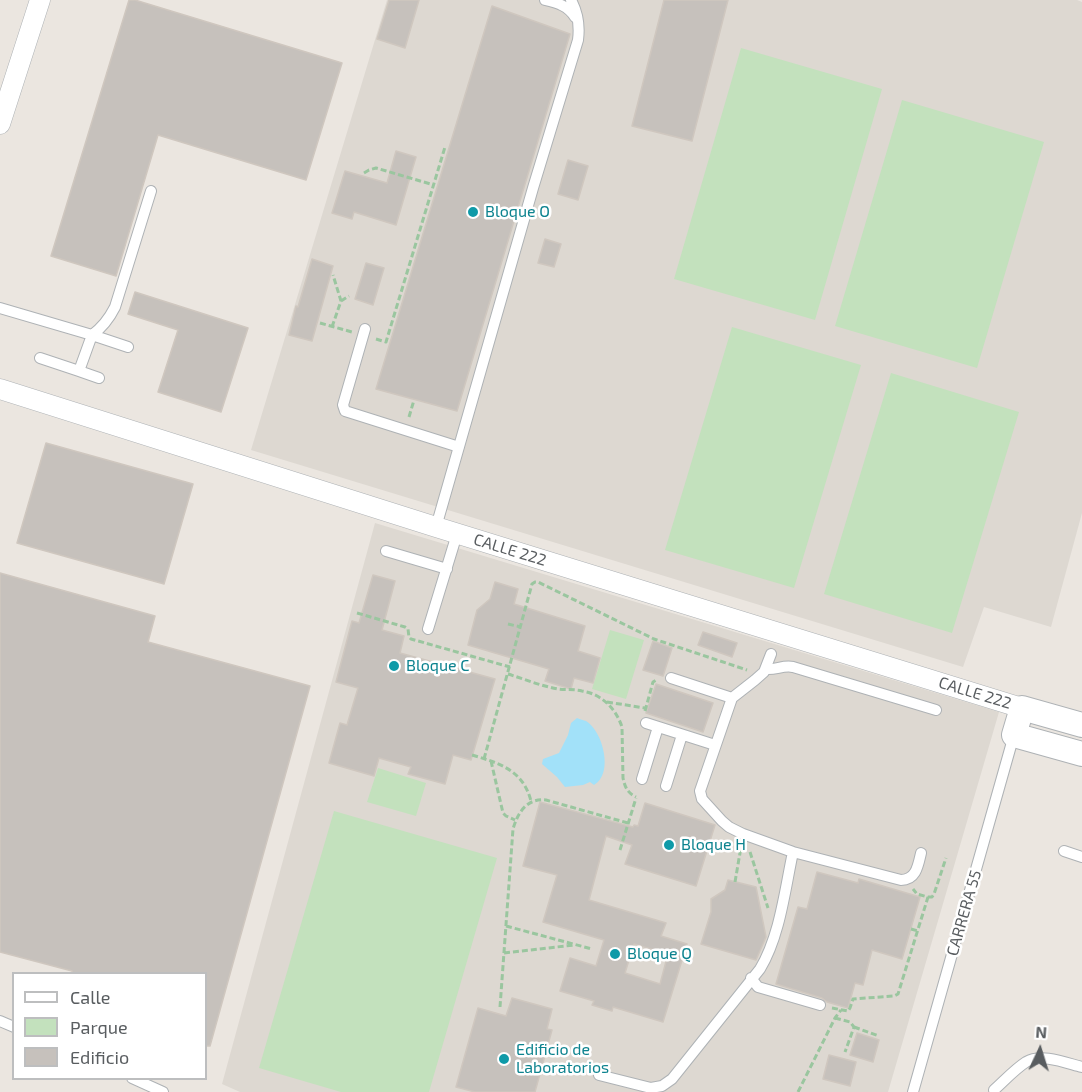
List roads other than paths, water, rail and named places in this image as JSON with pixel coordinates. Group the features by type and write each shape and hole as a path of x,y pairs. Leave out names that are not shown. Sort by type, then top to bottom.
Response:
{"street":[{"path":"0,124 40,0"},
{"name":"CALLE 222","path":"0,389 436,527 774,643 1082,724"},
{"name":"CALLE 222","path":"1022,708 1014,735 1082,754"}],"lane":[{"path":"545,0 564,6 579,22"},
{"path":"436,527 578,40 579,22 571,0"},
{"path":"79,372 92,335 108,320 114,307 150,191"},
{"path":"0,308 128,347"},
{"path":"364,332 344,409 459,447"},
{"path":"40,358 99,378"},
{"path":"428,629 457,534"},
{"path":"386,551 447,568"},
{"path":"774,643 764,671 732,698 700,791 702,799 722,821 736,831 793,852 901,880 913,877 921,853"},
{"path":"764,671 786,666 793,667 936,710"},
{"path":"671,678 732,698"},
{"path":"646,723 715,745"},
{"path":"642,779 658,727"},
{"path":"666,786 682,735"},
{"name":"CARRERA 55","path":"913,1092 1014,735"},
{"path":"599,1075 654,1090 672,1079 765,959 776,933 793,852"},
{"path":"1064,852 1082,857"},
{"path":"751,978 758,987 820,1005"},
{"path":"994,1090 1024,1063 1033,1059 1047,1059 1082,1067"},
{"path":"136,1080 163,1092"}],"water":[{"path":"577,718 586,721 597,734 604,753 604,772 594,785 590,782 565,787 542,764 543,759 559,753 571,723"}],"place":[{"name":"Bloque O","path":"473,212"},
{"name":"Bloque C","path":"394,666"},
{"name":"Bloque H","path":"669,845"},
{"name":"Bloque Q","path":"615,954"},
{"name":"Edificio de Laboratorios","path":"504,1059"}]}
